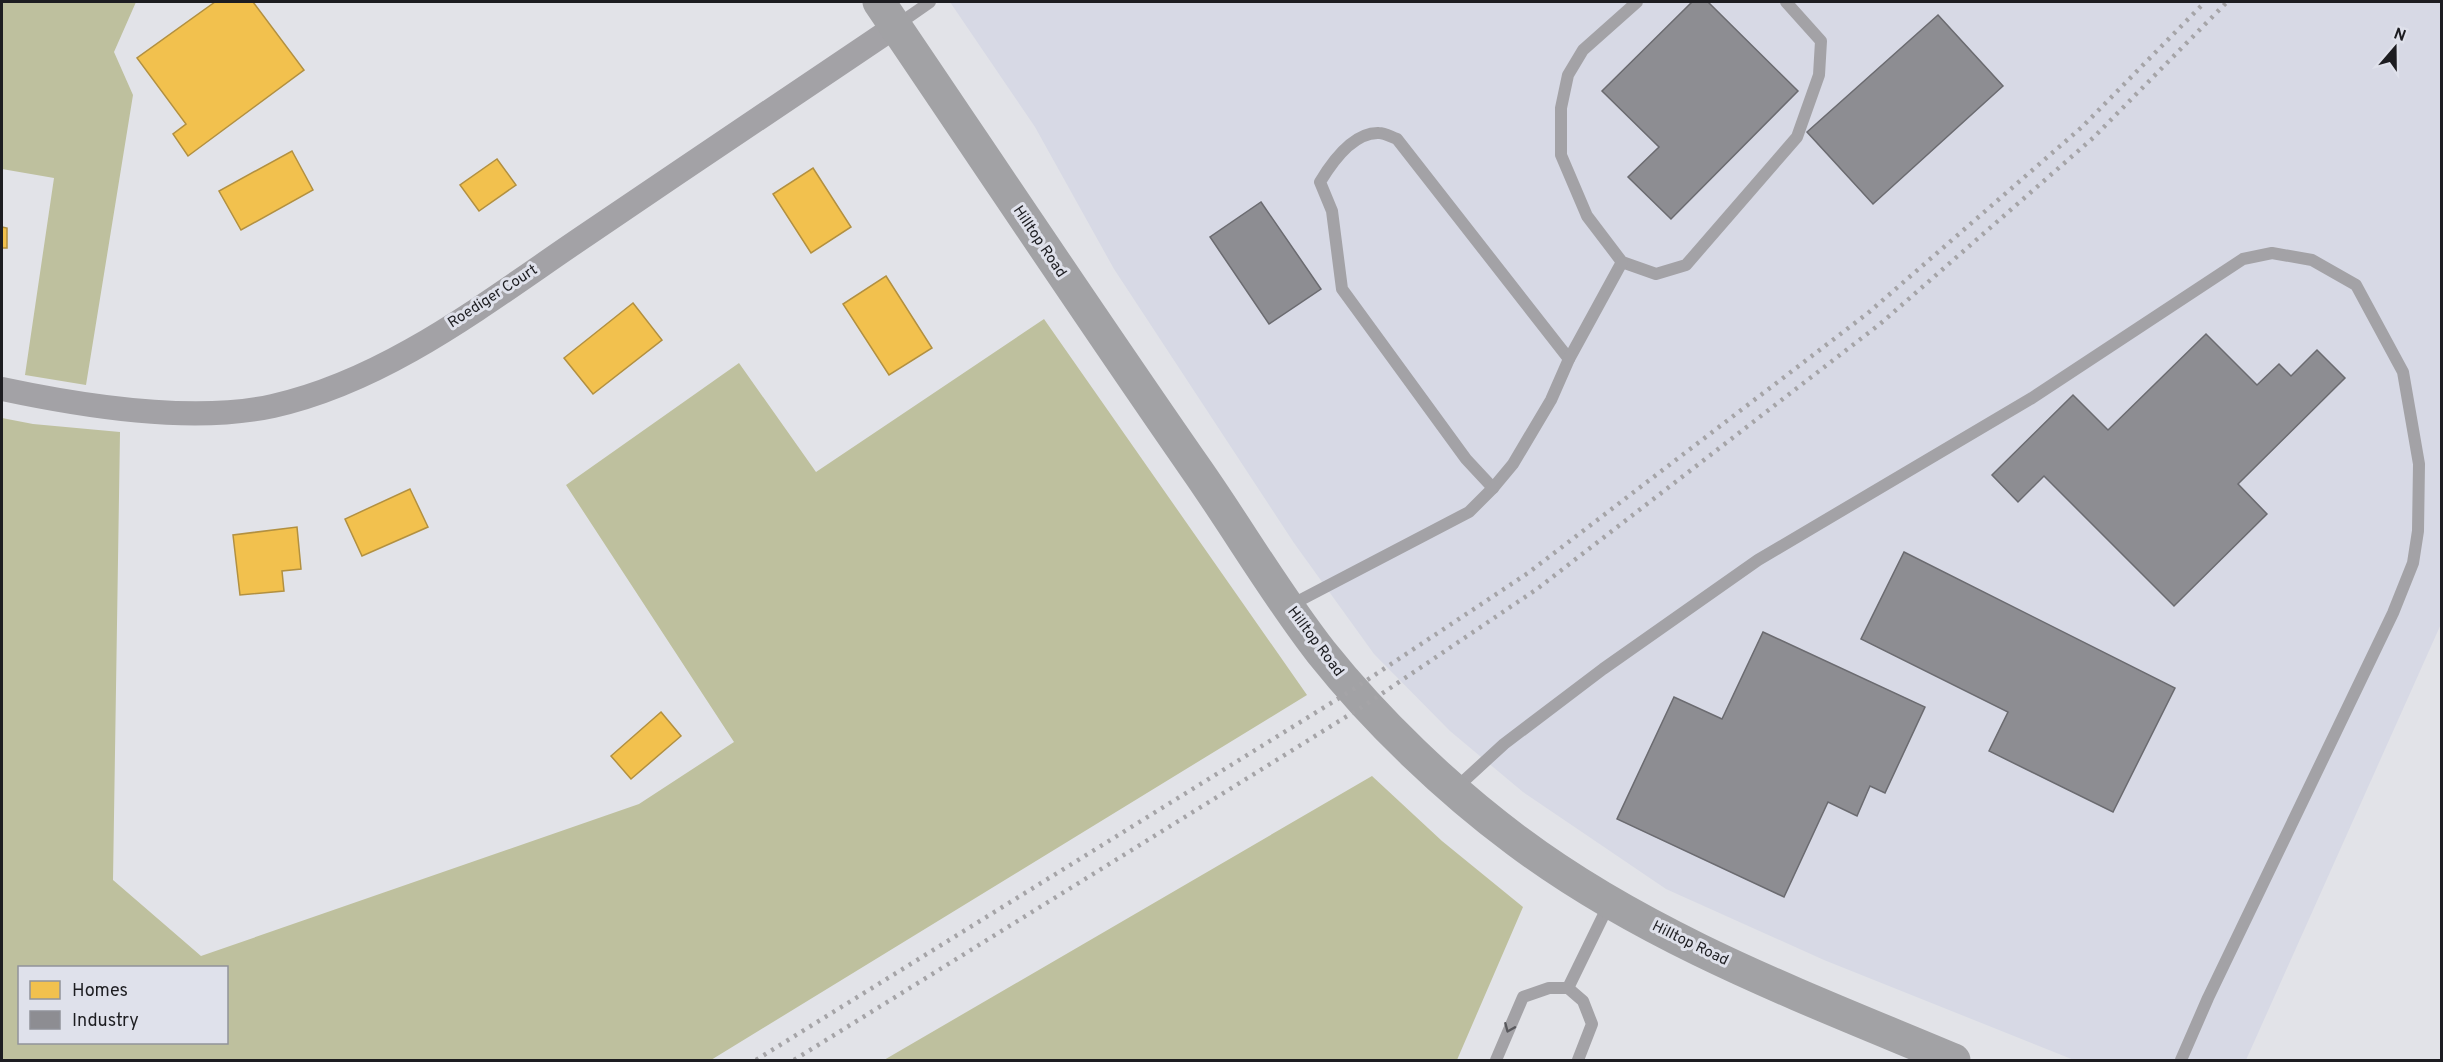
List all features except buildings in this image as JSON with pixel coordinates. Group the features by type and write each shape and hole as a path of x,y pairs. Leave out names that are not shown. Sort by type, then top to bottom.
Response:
{"main road":[{"name":"Hilltop Road","path":"888,14 1068,285 1215,495 1287,606 1365,705 1455,789 1516,840 1610,903 1669,935 1786,989 1954,1060"}],"street":[{"name":"Roediger Court","path":"2,389 91,405 204,413 270,406 328,392 485,306 888,14"}],"lane":[{"path":"888,14 930,2"},
{"path":"1637,2 1583,50 1568,75 1561,108 1561,155 1587,216 1622,262 1656,274 1686,265 1797,137 1819,75 1821,41 1786,2"},
{"path":"1493,488 1466,459 1342,289 1332,211 1320,182 1329,166 1360,136 1380,132 1397,140 1569,359"},
{"path":"1455,789 1504,744 1603,669 1758,560 2032,398 2243,259 2272,253 2312,260 2356,285 2403,372 2419,464 2418,531 2413,563 2393,613 2208,998 2181,1060"},
{"path":"1287,606 1469,512 1493,488 1524,446 1551,400 1569,359 1622,262"},
{"path":"1568,987 1610,903"},
{"path":"1496,1060 1523,997 1549,988 1568,987 1583,1001 1592,1024 1578,1060"}],"shaded area":[{"path":"950,2 2441,2 2441,624 2246,1060 2074,1060 1824,960 1666,889 1523,792 1450,731 1374,654 1294,543 1114,269 1035,127"}],"green space":[{"path":"2,2 136,2 114,52 133,95 86,385 25,375 54,178 2,169"},
{"path":"1044,319 1307,695 711,1060 2,1060 2,418 33,424 120,432 113,880 201,956 639,804 734,742 566,485 739,363 816,472"},
{"path":"1372,776 1442,841 1523,907 1457,1060 884,1060"}],"railway":[{"path":"756,1060 1352,690 1528,573 1868,313 2082,127 2205,2"},
{"path":"794,1060 1365,705 1537,589 1880,324 2093,138 2227,2"}]}
